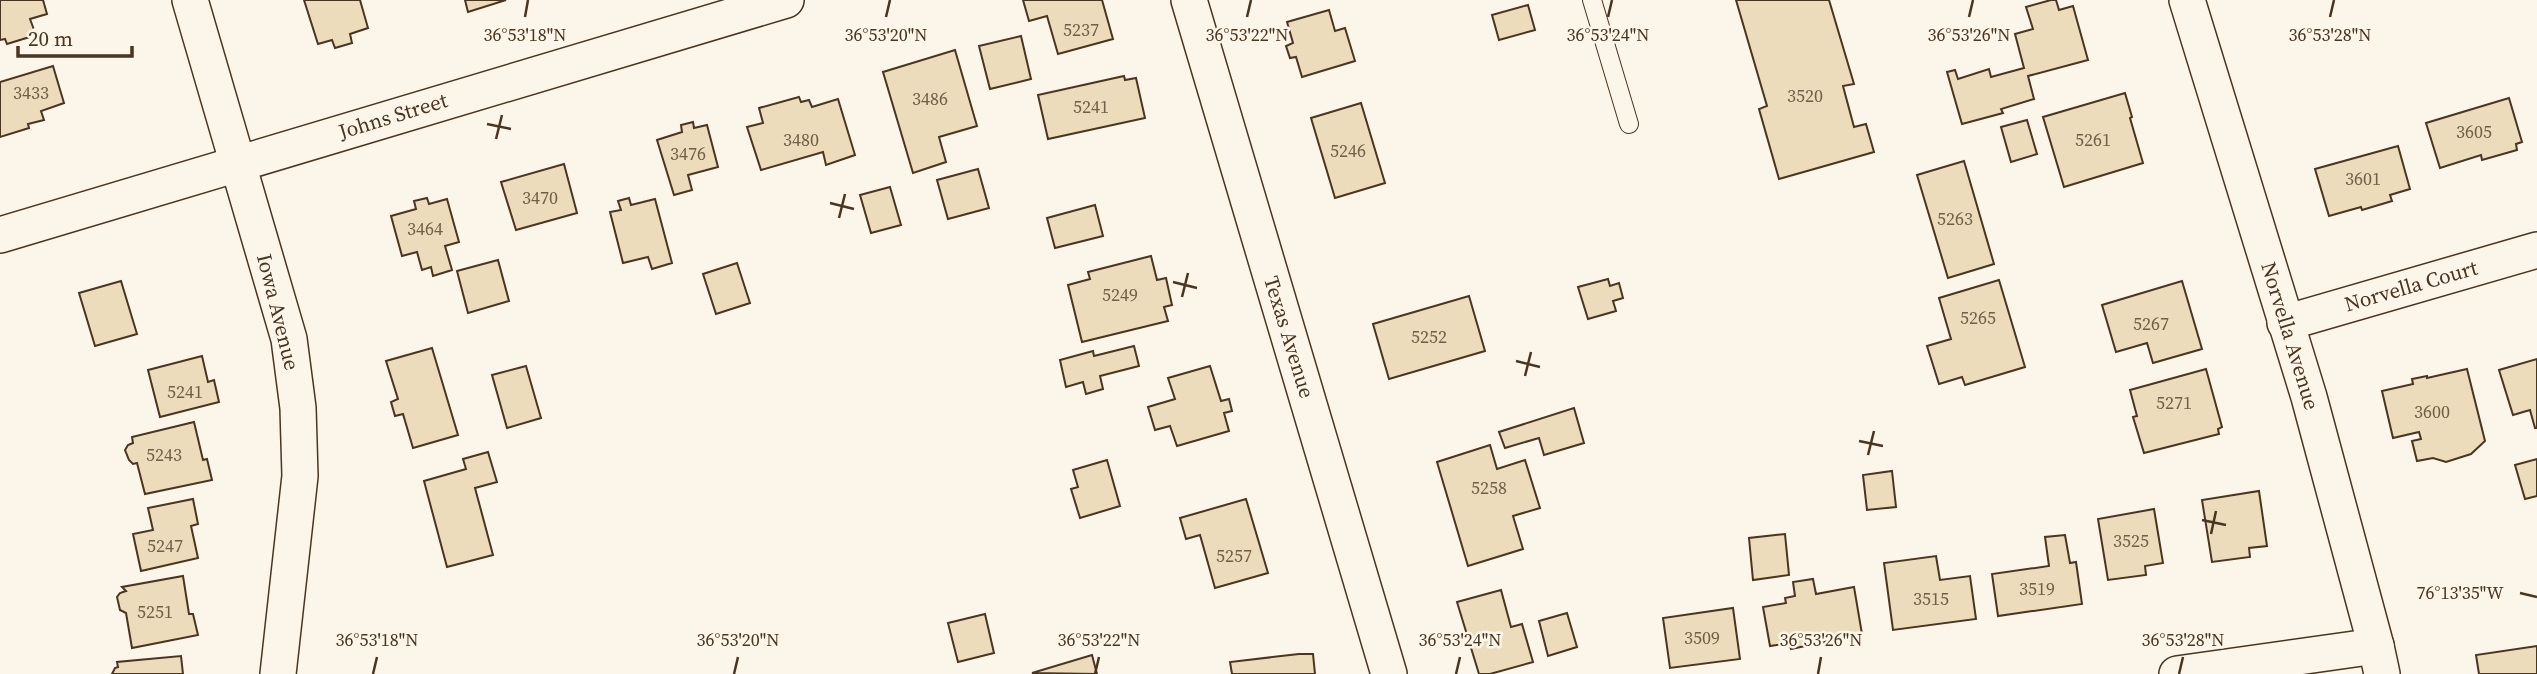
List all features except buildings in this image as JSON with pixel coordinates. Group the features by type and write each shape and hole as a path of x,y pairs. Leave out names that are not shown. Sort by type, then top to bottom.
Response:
{"street":[{"name":"Iowa Avenue","path":"190,0 289,339 298,408 300,476 278,674"},
{"name":"Johns Street","path":"0,235 786,0"},
{"name":"Texas Avenue","path":"1189,0 1389,674"},
{"name":"Norvella Avenue","path":"2187,0 2309,397 2379,660"},
{"name":"Norvella Court","path":"2285,323 2537,250"},
{"path":"2177,674 2379,660"}],"lane":[{"path":"1592,0 1629,124"}]}
